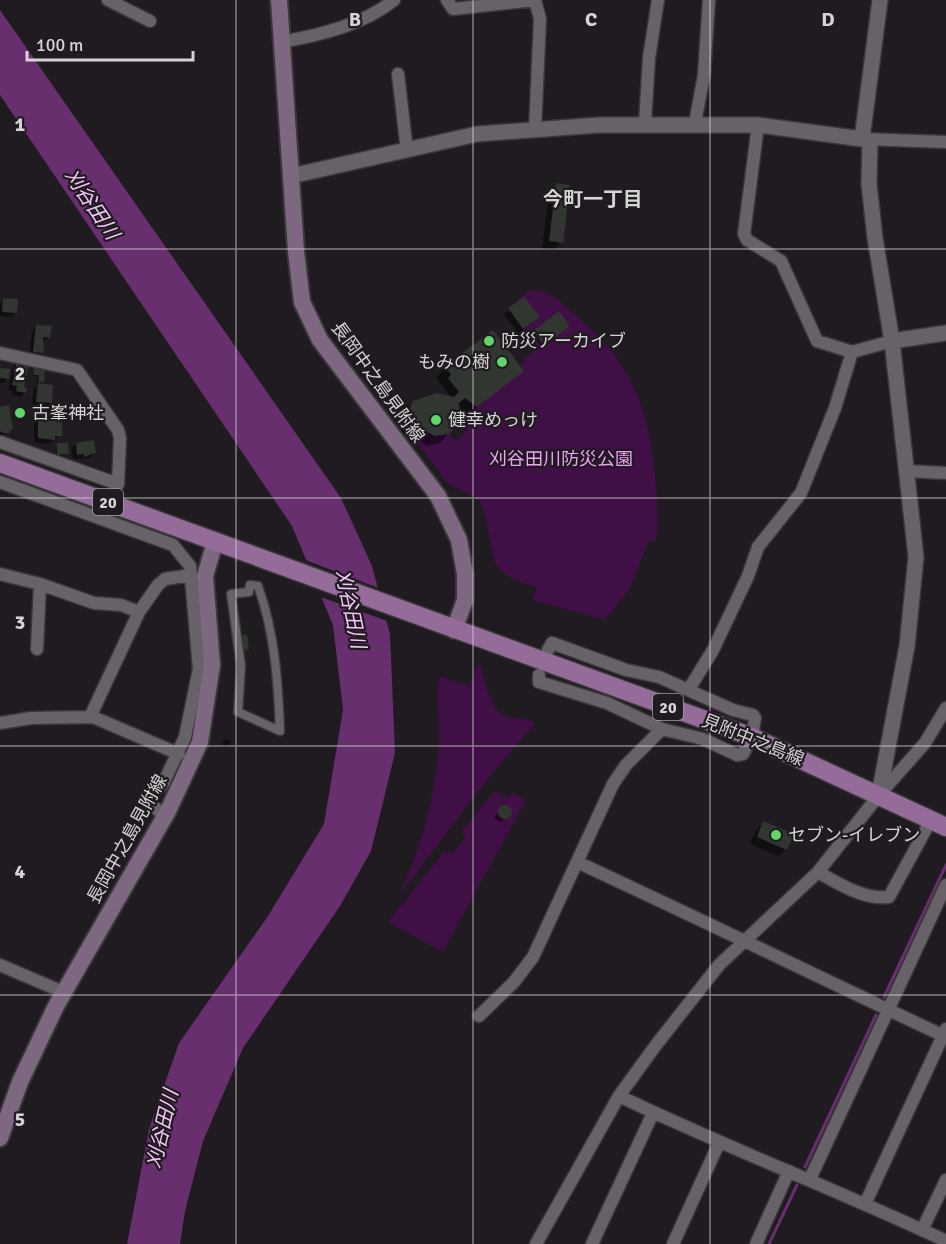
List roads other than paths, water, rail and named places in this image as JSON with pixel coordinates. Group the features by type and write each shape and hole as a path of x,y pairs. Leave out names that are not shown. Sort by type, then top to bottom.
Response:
{"main road":[{"name":"長岡中之島見附線","path":"279,0 299,284 309,321 360,396 438,496 459,540 466,588 462,609 454,630"},
{"name":"20","path":"0,463 454,630"},
{"name":"長岡中之島見附線","path":"0,1138 24,1073 63,993 165,815 200,742 209,693 211,639 205,576 215,542"},
{"name":"見附中之島線","path":"454,630 752,737 939,823"}],"street":[{"path":"108,0 150,21"},
{"path":"281,42 352,24 394,0"},
{"path":"447,0 453,9 535,0 540,19 535,130"},
{"path":"645,123 649,58 658,0"},
{"path":"695,123 703,83 709,0"},
{"path":"879,795 907,646 916,557 892,341 875,238 866,140 880,0"},
{"path":"398,74 407,150"},
{"path":"291,176 477,134 645,123 758,125 866,140 946,142"},
{"path":"758,125 744,234 747,240 782,261 817,341 852,352 892,341 946,333"},
{"path":"689,689 713,650 748,576 758,547 801,493 831,419 852,352"},
{"path":"0,353 77,370 118,430 120,438 118,484 0,442"},
{"path":"906,471 946,473"},
{"path":"0,482 173,545 190,566 199,669 193,706 179,754 163,784 151,794 151,805 165,815"},
{"path":"0,574 40,584 94,603 121,605 139,612"},
{"path":"90,717 139,612 158,585 165,579 191,574"},
{"path":"37,649 40,584"},
{"path":"250,585 258,586 264,603 277,668 280,731 238,712 241,666 231,594 249,592 250,585"},
{"path":"539,675 539,682 607,703 662,729 703,739 737,755 743,753 752,737 753,715 733,710 689,689 552,643 548,650"},
{"path":"536,1244 619,1096 713,973 744,939 818,872 879,795 926,743 946,708"},
{"path":"0,723 31,718 90,717 179,754"},
{"path":"478,1016 514,982 533,957 613,784 626,765 662,729"},
{"path":"818,872 844,887 880,898 889,897 939,823"},
{"path":"577,862 744,939 864,1000 945,1034 865,1204"},
{"path":"810,1179 943,900 946,885"},
{"path":"0,965 63,993"},
{"path":"619,1096 719,1143 810,1179 946,1241"},
{"path":"592,1244 653,1113"},
{"path":"673,1244 719,1143"},
{"path":"756,1244 789,1171"},
{"path":"922,1230 946,1180"}],"water":[{"name":"刈谷田川","path":"0,10 341,498 372,566 390,634 395,753 371,851 340,906 243,1048 203,1141 185,1211 180,1244 127,1244 149,1129 179,1043 268,916 324,824 343,710 333,625 292,526 0,95"}],"waterway":[{"path":"884,997 946,865"},
{"path":"805,1167 876,1015"},
{"path":"769,1244 797,1185"}],"place":[{"name":"防災アーカイブ","path":"489,341"},
{"name":"もみの樹","path":"502,362"},
{"name":"古峯神社","path":"20,413"},
{"name":"健幸めっけ","path":"436,420"},
{"name":"セブン-イレブン","path":"776,835"}],"district":[{"name":"今町一丁目","path":"593,199"}],"park label":[{"name":"刈谷田川防災公園","path":"561,459"}]}
